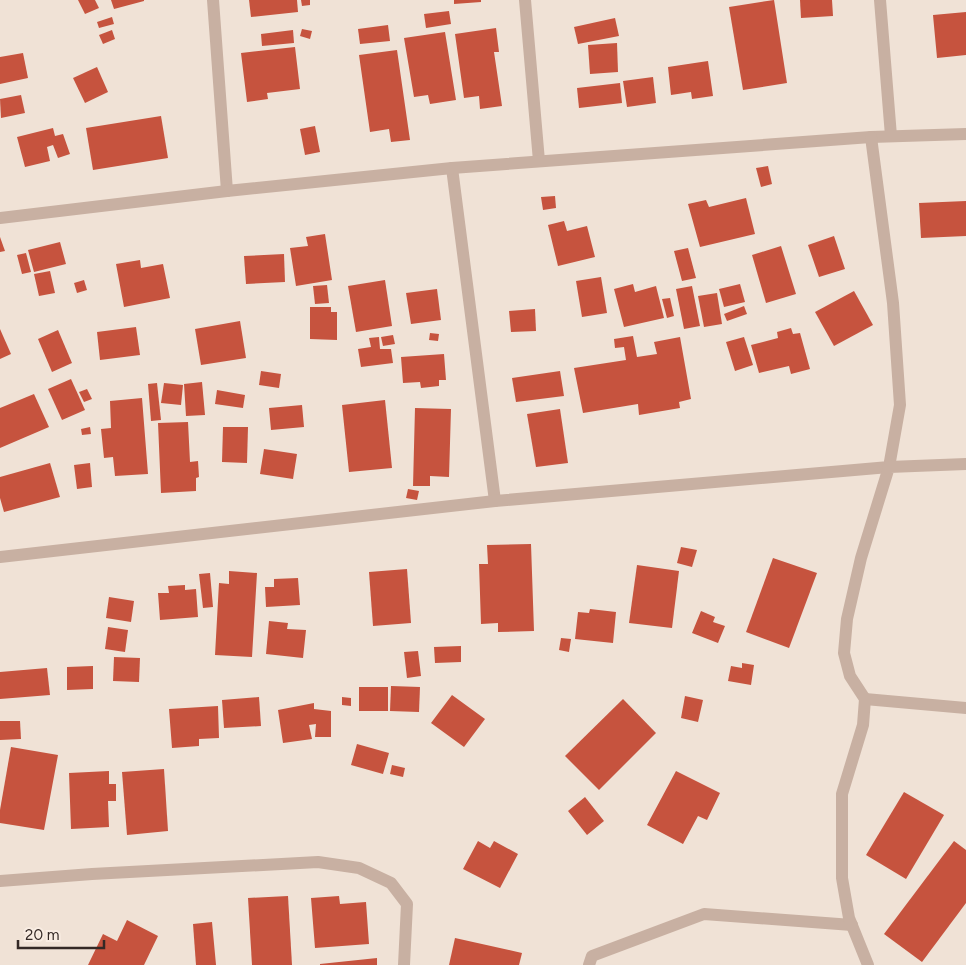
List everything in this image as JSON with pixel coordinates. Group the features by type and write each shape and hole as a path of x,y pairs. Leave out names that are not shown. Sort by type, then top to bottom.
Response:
{"street":[{"path":"213,0 226,191"},
{"path":"525,0 539,161"},
{"path":"880,0 891,136"},
{"path":"0,218 226,191 452,168 871,137 966,134"},
{"path":"868,965 852,925 842,878 842,794 863,725 866,699 850,676 844,653 847,619 861,558 889,467 900,405 893,303 871,137"},
{"path":"452,168 495,501"},
{"path":"0,557 495,501 889,467 966,464"},
{"path":"866,699 966,708"},
{"path":"0,881 92,874 318,862 359,868 391,882 407,904 404,965"},
{"path":"589,965 592,956 704,914 852,925"}],"building":[{"path":"78,0 95,0 99,8 85,14"},
{"path":"111,0 144,0 144,1 114,9"},
{"path":"249,0 297,0 298,12 251,17"},
{"path":"301,0 310,0 310,5 302,6"},
{"path":"454,0 481,0 481,2 454,4"},
{"path":"774,0 787,83 743,90 729,7"},
{"path":"800,0 832,0 833,16 801,18"},
{"path":"449,11 451,24 426,28 424,14"},
{"path":"966,12 966,55 937,58 933,15"},
{"path":"112,17 114,24 99,28 97,22"},
{"path":"615,18 619,36 578,44 574,27"},
{"path":"388,25 390,41 360,44 358,29"},
{"path":"496,28 499,52 494,52 502,106 480,109 479,96 464,98 455,34"},
{"path":"302,29 312,31 310,39 300,36"},
{"path":"112,30 115,39 103,44 99,35"},
{"path":"293,30 294,43 262,46 261,34"},
{"path":"445,32 456,100 430,104 428,95 414,97 404,38"},
{"path":"617,43 618,72 590,74 588,45"},
{"path":"295,47 300,89 267,93 268,99 247,102 241,53"},
{"path":"397,50 410,140 391,142 389,129 370,132 359,55"},
{"path":"23,53 28,78 0,84 0,57"},
{"path":"708,61 713,96 692,99 691,92 671,95 668,67"},
{"path":"97,67 108,92 85,103 73,78"},
{"path":"653,77 656,103 627,107 623,81"},
{"path":"620,83 622,103 579,108 577,88"},
{"path":"21,95 25,113 1,118 0,99"},
{"path":"161,116 168,158 93,170 86,128"},
{"path":"315,126 320,152 305,155 300,129"},
{"path":"53,128 55,136 63,134 70,154 58,158 53,145 47,147 50,161 25,167 17,137"},
{"path":"768,166 772,184 761,187 756,168"},
{"path":"555,196 556,208 543,210 541,197"},
{"path":"746,198 755,234 700,247 688,204 706,200 709,207"},
{"path":"966,201 966,236 921,238 919,203"},
{"path":"564,221 567,231 587,226 595,257 558,266 548,225"},
{"path":"325,234 332,280 296,286 290,248 308,246 306,237"},
{"path":"834,236 845,269 819,277 808,245"},
{"path":"0,237 5,251 0,252"},
{"path":"60,242 66,264 34,272 28,250"},
{"path":"781,246 796,294 766,303 752,255"},
{"path":"688,248 696,278 682,281 674,251"},
{"path":"26,253 31,272 22,274 17,255"},
{"path":"284,254 285,282 246,284 244,256"},
{"path":"140,260 141,268 163,264 170,298 124,307 116,264"},
{"path":"50,271 55,293 39,296 34,274"},
{"path":"601,277 607,313 582,317 576,281"},
{"path":"84,280 87,290 77,293 74,283"},
{"path":"385,280 392,326 356,332 348,286"},
{"path":"633,284 635,292 656,286 664,318 624,327 614,289"},
{"path":"740,284 745,302 724,307 719,289"},
{"path":"327,285 329,303 315,304 313,286"},
{"path":"692,286 700,326 684,329 676,289"},
{"path":"437,289 441,320 411,324 406,293"},
{"path":"854,291 873,325 834,346 815,312"},
{"path":"717,293 722,324 704,327 698,296"},
{"path":"670,298 674,316 667,318 662,299"},
{"path":"744,306 747,314 727,321 724,314"},
{"path":"310,307 331,307 331,312 337,312 337,340 310,339"},
{"path":"535,309 536,331 511,332 509,311"},
{"path":"240,321 246,358 201,365 195,329"},
{"path":"136,327 140,355 100,360 97,332"},
{"path":"791,328 793,334 800,333 810,369 791,374 789,366 759,373 751,345 778,338 777,332"},
{"path":"0,329 11,354 0,359"},
{"path":"58,330 72,363 52,372 38,339"},
{"path":"430,333 439,334 438,341 429,340"},
{"path":"393,335 395,344 383,346 381,337"},
{"path":"633,336 637,357 657,354 654,342 680,337 691,399 679,402 680,408 639,415 638,404 583,413 574,368 626,360 624,347 615,348 614,339"},
{"path":"379,337 380,349 391,349 393,363 361,367 358,349 371,347 369,338"},
{"path":"744,337 753,365 735,371 726,342"},
{"path":"444,354 446,380 439,380 439,386 421,388 420,382 403,383 401,357"},
{"path":"261,371 281,374 279,388 259,385"},
{"path":"560,371 564,396 516,402 512,378"},
{"path":"71,379 85,410 62,420 48,389"},
{"path":"202,382 205,415 186,416 184,384"},
{"path":"157,383 161,420 151,421 148,384"},
{"path":"164,383 183,385 181,405 161,403"},
{"path":"87,389 92,399 84,402 79,392"},
{"path":"217,390 245,395 243,408 215,404"},
{"path":"34,394 49,427 0,448 0,408"},
{"path":"142,398 148,474 115,476 113,457 104,458 101,429 111,428 110,401"},
{"path":"385,400 392,468 349,472 342,405"},
{"path":"302,405 304,427 271,430 269,408"},
{"path":"415,408 451,409 449,477 430,476 430,486 413,486"},
{"path":"560,409 568,463 536,467 527,414"},
{"path":"188,422 190,462 198,461 199,477 196,478 196,491 161,493 158,423"},
{"path":"90,427 91,434 82,435 81,429"},
{"path":"223,427 248,427 247,463 222,462"},
{"path":"264,449 297,454 293,479 260,474"},
{"path":"50,463 60,497 4,512 0,498 0,477"},
{"path":"90,463 92,487 77,489 74,465"},
{"path":"408,489 419,491 417,500 406,498"},
{"path":"531,544 534,631 498,632 498,623 481,624 479,564 488,564 487,545"},
{"path":"681,547 697,550 692,567 677,563"},
{"path":"773,558 817,573 789,648 746,632"},
{"path":"637,565 679,571 672,628 629,623"},
{"path":"407,569 411,623 373,626 369,572"},
{"path":"229,571 257,573 252,657 215,655 219,583 229,584"},
{"path":"210,573 213,607 203,608 199,574"},
{"path":"298,578 300,605 266,607 265,587 274,587 274,579"},
{"path":"185,585 185,590 196,589 198,617 160,620 158,593 169,593 168,586"},
{"path":"109,597 134,601 131,622 106,618"},
{"path":"590,609 616,612 613,643 575,639 578,612 589,613"},
{"path":"701,611 715,617 713,622 725,626 718,643 692,633"},
{"path":"269,621 288,623 287,629 306,630 303,658 266,654"},
{"path":"108,627 128,630 125,652 105,649"},
{"path":"561,638 571,639 569,652 559,650"},
{"path":"461,646 461,662 435,663 434,647"},
{"path":"418,651 421,676 407,678 404,652"},
{"path":"114,657 140,658 139,682 113,681"},
{"path":"742,663 754,665 751,685 728,681 731,666 742,668"},
{"path":"93,666 93,689 67,690 67,667"},
{"path":"47,668 50,695 0,699 0,672"},
{"path":"391,686 420,687 419,712 390,711"},
{"path":"359,687 388,687 388,711 359,711"},
{"path":"452,695 485,719 464,747 431,723"},
{"path":"685,696 703,700 698,722 681,718"},
{"path":"259,697 261,726 224,728 222,700"},
{"path":"342,697 351,698 351,706 342,705"},
{"path":"623,699 656,733 599,790 565,756"},
{"path":"314,703 314,709 331,711 331,737 315,737 316,724 309,725 312,739 283,743 278,710"},
{"path":"218,706 219,738 199,739 199,746 172,748 169,709"},
{"path":"0,721 20,721 21,739 0,740"},
{"path":"357,744 389,753 383,774 351,765"},
{"path":"11,747 58,755 44,830 0,823 0,810"},
{"path":"392,765 405,768 403,777 390,774"},
{"path":"164,769 168,831 127,835 122,772"},
{"path":"109,771 109,784 116,784 116,801 108,801 109,827 71,829 69,773"},
{"path":"676,771 720,793 707,820 698,816 683,844 647,825"},
{"path":"904,792 944,815 906,879 866,855"},
{"path":"585,797 604,821 587,835 568,811"},
{"path":"478,841 490,848 494,841 518,854 500,888 463,869"},
{"path":"954,841 966,850 966,903 922,962 884,934"},
{"path":"288,896 292,965 252,965 248,898"},
{"path":"339,896 340,904 366,902 369,944 315,948 311,898"},
{"path":"127,920 158,936 144,965 88,965 103,934 117,941"},
{"path":"212,922 216,965 196,965 193,924"},
{"path":"455,938 522,953 519,965 449,965"},
{"path":"377,958 377,965 320,965 320,964"}]}
